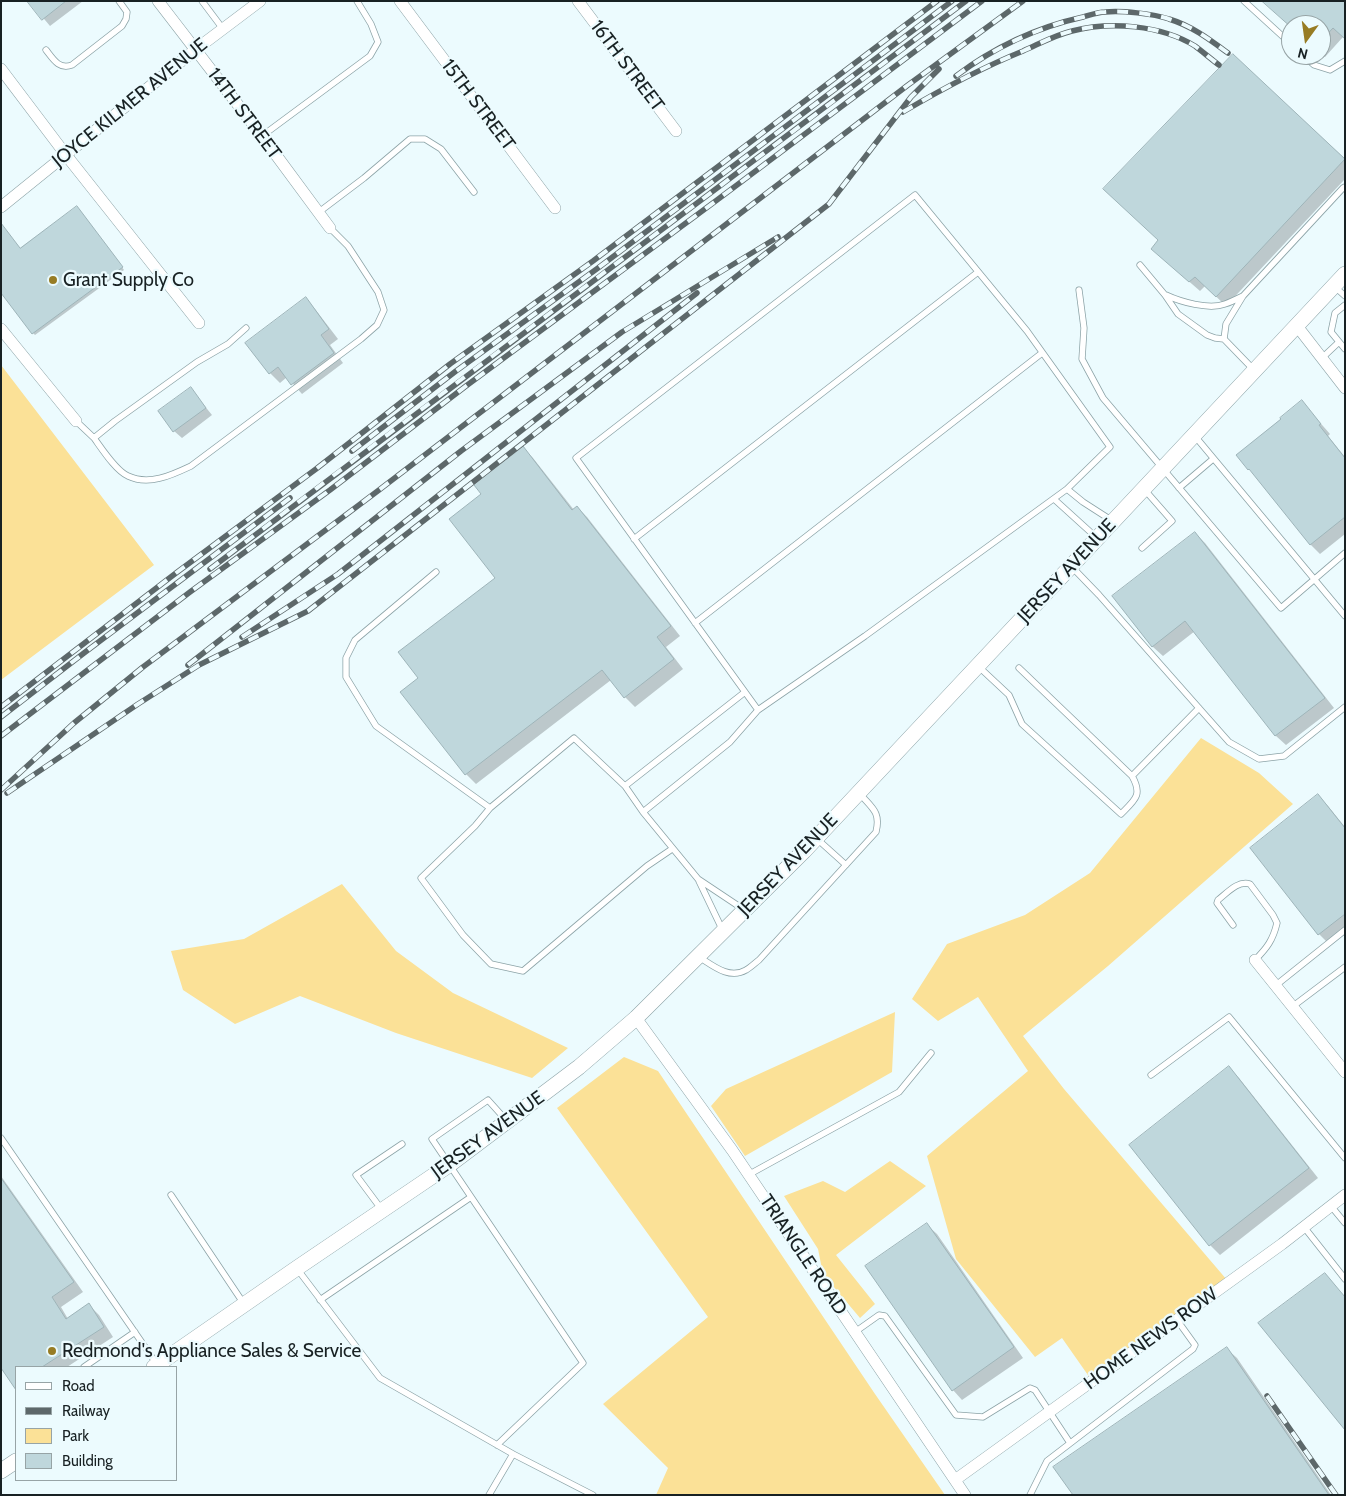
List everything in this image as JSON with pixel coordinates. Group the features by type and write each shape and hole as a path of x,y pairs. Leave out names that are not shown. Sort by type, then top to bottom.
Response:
{"street":[{"name":"14TH STREET","path":"158,1 330,228"},
{"name":"JOYCE KILMER AVENUE","path":"1,207 195,50 260,1"},
{"name":"15TH STREET","path":"400,1 555,208"},
{"name":"16TH STREET","path":"578,1 676,131"},
{"path":"1,69 66,155 199,323"},
{"name":"JERSEY AVENUE","path":"156,1366 296,1268 449,1165 579,1067 636,1018 816,838 1297,326 1339,291 1345,274"},
{"path":"1297,326 1345,388"},
{"path":"1,329 76,421"},
{"path":"1255,960 1345,1072"},
{"name":"TRIANGLE ROAD","path":"636,1018 732,1150 965,1495"},
{"name":"HOME NEWS ROW","path":"955,1480 1177,1320 1345,1195"},
{"path":"1,1471 15,1462"}],"lane":[{"path":"46,50 59,65 72,64 122,26 127,12 119,1"},
{"path":"202,1 223,29"},
{"path":"262,136 370,56 378,42 371,24 357,1"},
{"path":"1244,1 1281,35"},
{"path":"1314,65 1330,70 1345,60"},
{"path":"319,212 364,178 410,139 425,139 441,149 474,192"},
{"path":"1224,339 1226,324 1243,296 1345,187"},
{"path":"643,812 730,742 758,710 865,636 1054,499 1067,489 1110,447 1026,331 915,195 576,458 758,710"},
{"path":"76,421 94,438 112,462 127,476 146,480 168,477 191,466 361,339 377,325 384,310 378,292 348,246 330,228"},
{"path":"1140,265 1178,314 1207,334 1215,338 1224,339 1255,371"},
{"path":"634,539 978,272"},
{"path":"1079,290 1084,328 1082,360 1104,398 1281,608 1345,553"},
{"path":"1165,295 1179,301 1199,305 1223,305 1243,296"},
{"path":"1345,306 1336,313 1331,332 1345,349"},
{"path":"94,438 197,362 228,344 246,328"},
{"path":"1322,358 1339,342"},
{"path":"695,623 1042,353"},
{"path":"1194,436 1345,616"},
{"path":"1179,488 1213,459"},
{"path":"1067,489 1113,522"},
{"path":"1142,548 1172,521 1144,489"},
{"path":"1054,499 1097,538"},
{"path":"1071,566 1100,595 1229,742 1259,759 1284,756 1345,708"},
{"path":"436,572 354,640 346,658 346,677 376,726 490,808"},
{"path":"978,666 1009,695 1022,724 1121,814 1138,795 1138,789 1132,776 1019,668"},
{"path":"625,786 745,692"},
{"path":"1132,776 1199,708"},
{"path":"672,849 647,866 523,971 491,964 463,935 421,878 475,826 490,808 574,738 625,786 672,849 698,879 724,932"},
{"path":"699,957 723,971 731,973 745,971 759,960 876,832 879,820 876,812 859,792"},
{"path":"816,838 846,865"},
{"path":"698,879 745,910"},
{"path":"1233,925 1217,903 1218,900 1244,882 1250,884 1277,923 1274,937 1255,960"},
{"path":"1275,986 1345,930"},
{"path":"1292,1007 1345,967"},
{"path":"1151,1075 1229,1017 1345,1158"},
{"path":"748,1175 899,1092 931,1053"},
{"path":"498,1445 583,1363 432,1139 488,1100 507,1121"},
{"path":"1,1138 135,1332 156,1366"},
{"path":"382,1210 356,1175 402,1144"},
{"path":"171,1195 244,1304"},
{"path":"320,1300 471,1198"},
{"path":"1331,1206 1345,1223"},
{"path":"1304,1227 1345,1279"},
{"path":"296,1268 380,1378 513,1454 593,1495"},
{"path":"855,1332 879,1315 885,1316 956,1415 983,1417 1030,1388 1035,1390 1070,1443"},
{"path":"1031,1494 1046,1461 1194,1349 1195,1345 1177,1320"},
{"path":"85,1366 135,1332"},
{"path":"489,1495 513,1454"}],"green space":[{"path":"1,365 154,565 1,680"},
{"path":"1201,738 1259,773 1293,804 1108,966 1023,1036 1064,1089 1227,1280 1090,1378 1062,1338 1035,1357 956,1259 927,1156 1028,1071 978,997 938,1021 912,999 947,944 1025,915 1090,873"},
{"path":"342,884 396,951 453,993 568,1048 532,1078 396,1033 300,996 235,1024 183,990 171,951 244,939"},
{"path":"895,1012 892,1072 745,1156 711,1106 726,1089"},
{"path":"624,1057 658,1071 945,1495 656,1495 668,1468 603,1404 708,1317 557,1108"},
{"path":"890,1161 926,1186 836,1255 875,1304 860,1318 823,1274 818,1249 784,1196 823,1181 845,1192"}],"building":[{"path":"27,1 66,1 42,20"},
{"path":"1262,1 1345,1 1345,39 1333,28 1331,30 1331,15 1281,15 1281,18"},
{"path":"1233,54 1345,159 1216,297 1195,277 1189,282 1151,249 1158,240 1103,189"},
{"name":"Grant Supply Co","path":"77,206 123,267 32,334 1,293 1,223 20,248"},
{"path":"306,297 329,329 321,335 334,353 291,385 278,367 269,374 245,343"},
{"path":"191,387 206,408 173,432 158,411"},
{"path":"1302,400 1345,458 1345,517 1310,545 1236,455"},
{"path":"523,446 572,510 577,506 671,626 657,637 674,659 624,698 602,670 465,775 400,692 418,678 398,652 495,578 449,519 481,494 474,485"},
{"path":"1195,532 1325,698 1275,736 1185,621 1152,647 1112,596"},
{"path":"1318,794 1345,828 1345,914 1318,935 1250,848"},
{"path":"1229,1066 1309,1168 1209,1246 1129,1145"},
{"path":"1,1178 74,1282 52,1297 66,1319 89,1303 104,1327 44,1366 15,1366 15,1389 1,1368"},
{"path":"927,1223 1014,1347 952,1391 865,1266"},
{"path":"1325,1273 1345,1297 1345,1430 1258,1323"},
{"path":"1227,1347 1329,1495 1073,1495 1053,1467"}],"railway":[{"path":"1,707 316,469 450,364 593,261 937,1"},
{"path":"352,451 456,371 598,268 952,1"},
{"path":"210,569 966,1"},
{"path":"1,736 190,592 330,490 466,386 982,1"},
{"path":"1,790 74,723 143,667 379,490 908,85 1023,1"},
{"path":"956,76 985,56 1016,40 1049,26 1102,12 1137,13 1169,19 1193,29 1228,53"},
{"path":"903,112 992,64 1059,35 1087,28 1119,26 1151,29 1167,33 1195,46 1219,65"},
{"path":"7,793 199,665 308,611 829,204 911,97 939,69"},
{"path":"188,665 461,451 622,332 778,237"},
{"path":"242,637 338,574 697,293"},
{"path":"1,717 290,498"},
{"path":"1267,1396 1336,1495"}],"place":[{"name":"Grant Supply Co","path":"53,280"},
{"name":"Redmond's Appliance Sales & Service","path":"52,1351"}]}
